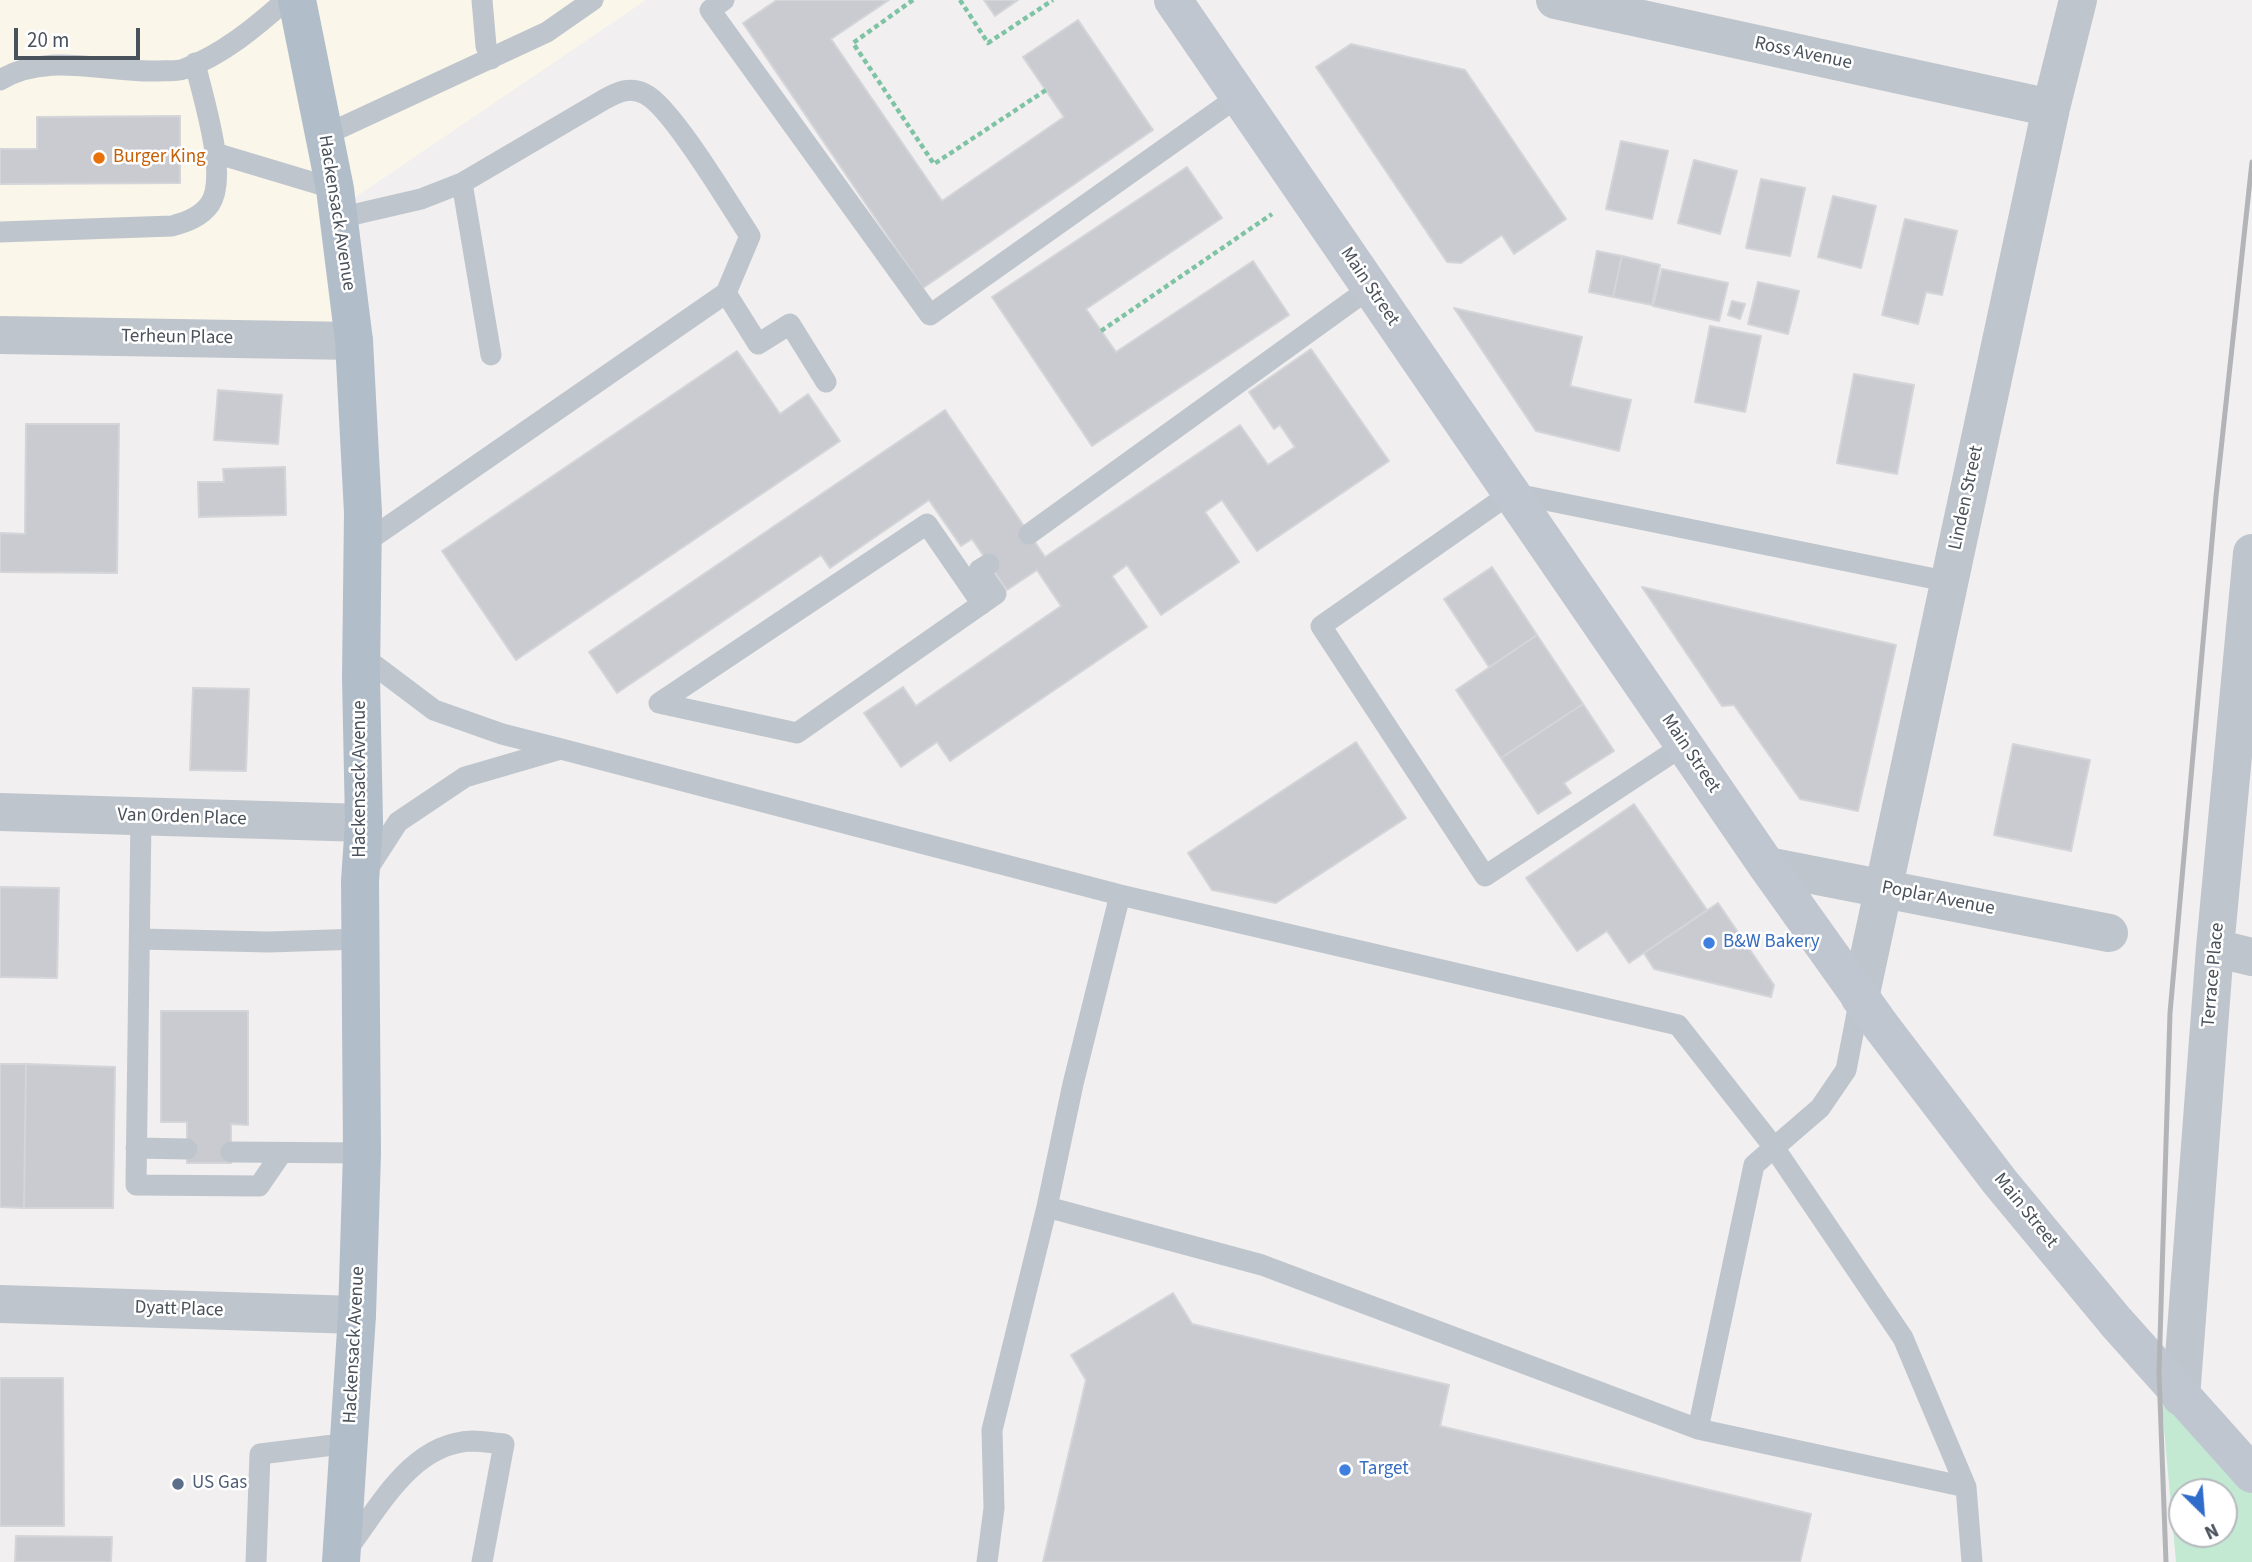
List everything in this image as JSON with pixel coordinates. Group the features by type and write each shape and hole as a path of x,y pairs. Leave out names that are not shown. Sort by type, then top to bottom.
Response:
{"main road":[{"name":"Hackensack Avenue","path":"297,0 337,204 354,341 363,544 361,655 364,823 360,881 362,1153 351,1443 341,1560"},
{"name":"Main Street","path":"1173,0 1766,866 1860,998 2000,1182 2181,1397 2252,1474"}],"street":[{"name":"Ross Avenue","path":"1555,0 2051,108"},
{"name":"Linden Street","path":"1860,998 2051,108 2078,0"},
{"name":"Terheun Place","path":"0,335 354,341"},
{"name":"Terrace Place","path":"2181,1397 2216,948 2252,553"},
{"name":"Van Orden Place","path":"0,812 364,823"},
{"name":"Poplar Avenue","path":"1766,866 2109,933"},
{"path":"2216,948 2252,957"},
{"name":"Dyatt Place","path":"0,1304 357,1315"}],"lane":[{"path":"0,80 15,71 69,64 129,72 182,70 232,43 286,0"},
{"path":"482,0 486,46 491,59"},
{"path":"325,135 547,32 593,0"},
{"path":"724,0 710,9 930,315 1240,96"},
{"path":"0,232 172,226 193,219 210,204 215,189 215,153 195,63"},
{"path":"215,153 337,204 421,199 462,183 619,91 633,89 646,94 666,110 750,236 726,293 363,544"},
{"path":"462,183 491,355"},
{"path":"1029,534 1370,288"},
{"path":"726,293 758,344 790,324 826,382"},
{"path":"1684,745 1485,876 1321,626 1511,493 1950,582"},
{"path":"982,604 927,524 659,703 797,733 982,604 996,594 979,570 989,564"},
{"path":"361,655 434,710 502,734 1120,895 1678,1025 1773,1146 1903,1338 1966,1487 1972,1562"},
{"path":"360,881 398,822 465,777 561,749"},
{"path":"141,816 136,1185 259,1186 281,1154"},
{"path":"987,1562 994,1508 992,1430 1120,895"},
{"path":"140,939 269,942 361,939"},
{"path":"1699,1429 1754,1165 1820,1108 1846,1070 1860,998"},
{"path":"136,1148 187,1149"},
{"path":"231,1152 362,1153"},
{"path":"1047,1207 1262,1265 1699,1429 1966,1487"},
{"path":"341,1560 415,1462 442,1447 471,1441 504,1444 482,1562"},
{"path":"256,1562 260,1454 351,1443"}],"path":[{"path":"913,0 853,43 934,164 1046,90"},
{"path":"960,0 988,44 1053,0"},
{"path":"1101,331 1305,192"}],"shaded area":[{"path":"0,0 646,0 338,209 354,341 0,335"}],"green space":[{"path":"2159,1372 2252,1474 2252,1562 2176,1562 2175,1548 2238,1548 2238,1478 2168,1478"}],"building":[{"path":"777,0 889,0 831,39 942,201 1064,117 1023,57 1078,20 1153,130 923,288 743,23"},
{"path":"984,0 1018,0 995,16"},
{"path":"1351,44 1465,70 1566,219 1514,254 1502,235 1461,263 1447,262 1316,67"},
{"path":"180,116 180,183 0,184 0,149 37,149 37,117"},
{"path":"1621,141 1668,151 1652,219 1606,209"},
{"path":"1694,160 1737,171 1720,234 1678,223"},
{"path":"1187,167 1222,218 1086,309 1116,352 1253,261 1289,315 1092,446 992,297"},
{"path":"1761,179 1805,188 1790,256 1746,248"},
{"path":"1833,196 1876,206 1861,268 1818,257"},
{"path":"1905,219 1957,231 1942,295 1926,292 1918,324 1882,315"},
{"path":"1597,251 1622,256 1613,297 1589,292"},
{"path":"1622,256 1660,265 1652,305 1613,297"},
{"path":"1662,269 1728,283 1719,321 1653,306"},
{"path":"1758,282 1799,291 1788,334 1748,324"},
{"path":"1732,301 1745,304 1740,319 1728,315"},
{"path":"1454,308 1582,337 1570,386 1631,400 1619,451 1536,431"},
{"path":"1710,326 1761,336 1745,412 1695,402"},
{"path":"1311,349 1389,461 1257,551 1222,500 1205,512 1239,562 1161,615 1127,565 1112,576 1147,627 950,761 937,742 901,767 864,713 903,687 916,706 1061,606 1037,570 1007,590 972,539 961,546 929,500 830,568 821,555 617,693 589,652 945,410 1045,557 1240,425 1268,465 1295,447 1280,425 1274,429 1249,392"},
{"path":"737,351 780,414 808,394 840,441 516,660 442,551"},
{"path":"1854,374 1914,385 1897,474 1837,463"},
{"path":"218,390 282,395 278,444 214,440"},
{"path":"26,424 119,424 117,573 0,572 0,533 25,534"},
{"path":"285,467 286,515 199,517 198,482 224,482 223,469"},
{"path":"1492,567 1537,635 1489,667 1444,599"},
{"path":"1642,587 1896,645 1858,811 1800,799 1734,705 1722,706"},
{"path":"1537,635 1583,704 1501,758 1456,690"},
{"path":"193,688 249,689 246,771 190,770"},
{"path":"1583,704 1614,751 1564,783 1571,793 1538,814 1501,758"},
{"path":"1356,742 1406,818 1276,903 1212,890 1188,853"},
{"path":"2013,744 2090,760 2071,851 1994,835"},
{"path":"1634,804 1707,910 1629,963 1607,931 1577,951 1526,878"},
{"path":"0,887 59,888 57,978 0,977"},
{"path":"1718,903 1774,985 1771,997 1654,969 1644,953"},
{"path":"161,1011 248,1011 248,1125 231,1124 231,1163 187,1163 187,1122 161,1122"},
{"path":"0,1064 26,1064 24,1208 0,1207"},
{"path":"26,1064 115,1067 113,1208 24,1208"},
{"name":"Target","path":"1173,1293 1192,1324 1449,1385 1440,1426 1811,1514 1800,1562 1043,1562 1086,1380 1071,1355"},
{"path":"0,1378 63,1378 64,1526 0,1526"},
{"path":"16,1536 112,1537 111,1562 15,1562"}],"railway":[{"path":"2166,1562 2159,1372 2170,1013 2216,496 2252,162"}],"place":[{"name":"Burger King","path":"99,158"},
{"name":"B&W Bakery","path":"1709,943"},
{"name":"Target","path":"1345,1470"},
{"name":"US Gas","path":"178,1484"}]}
